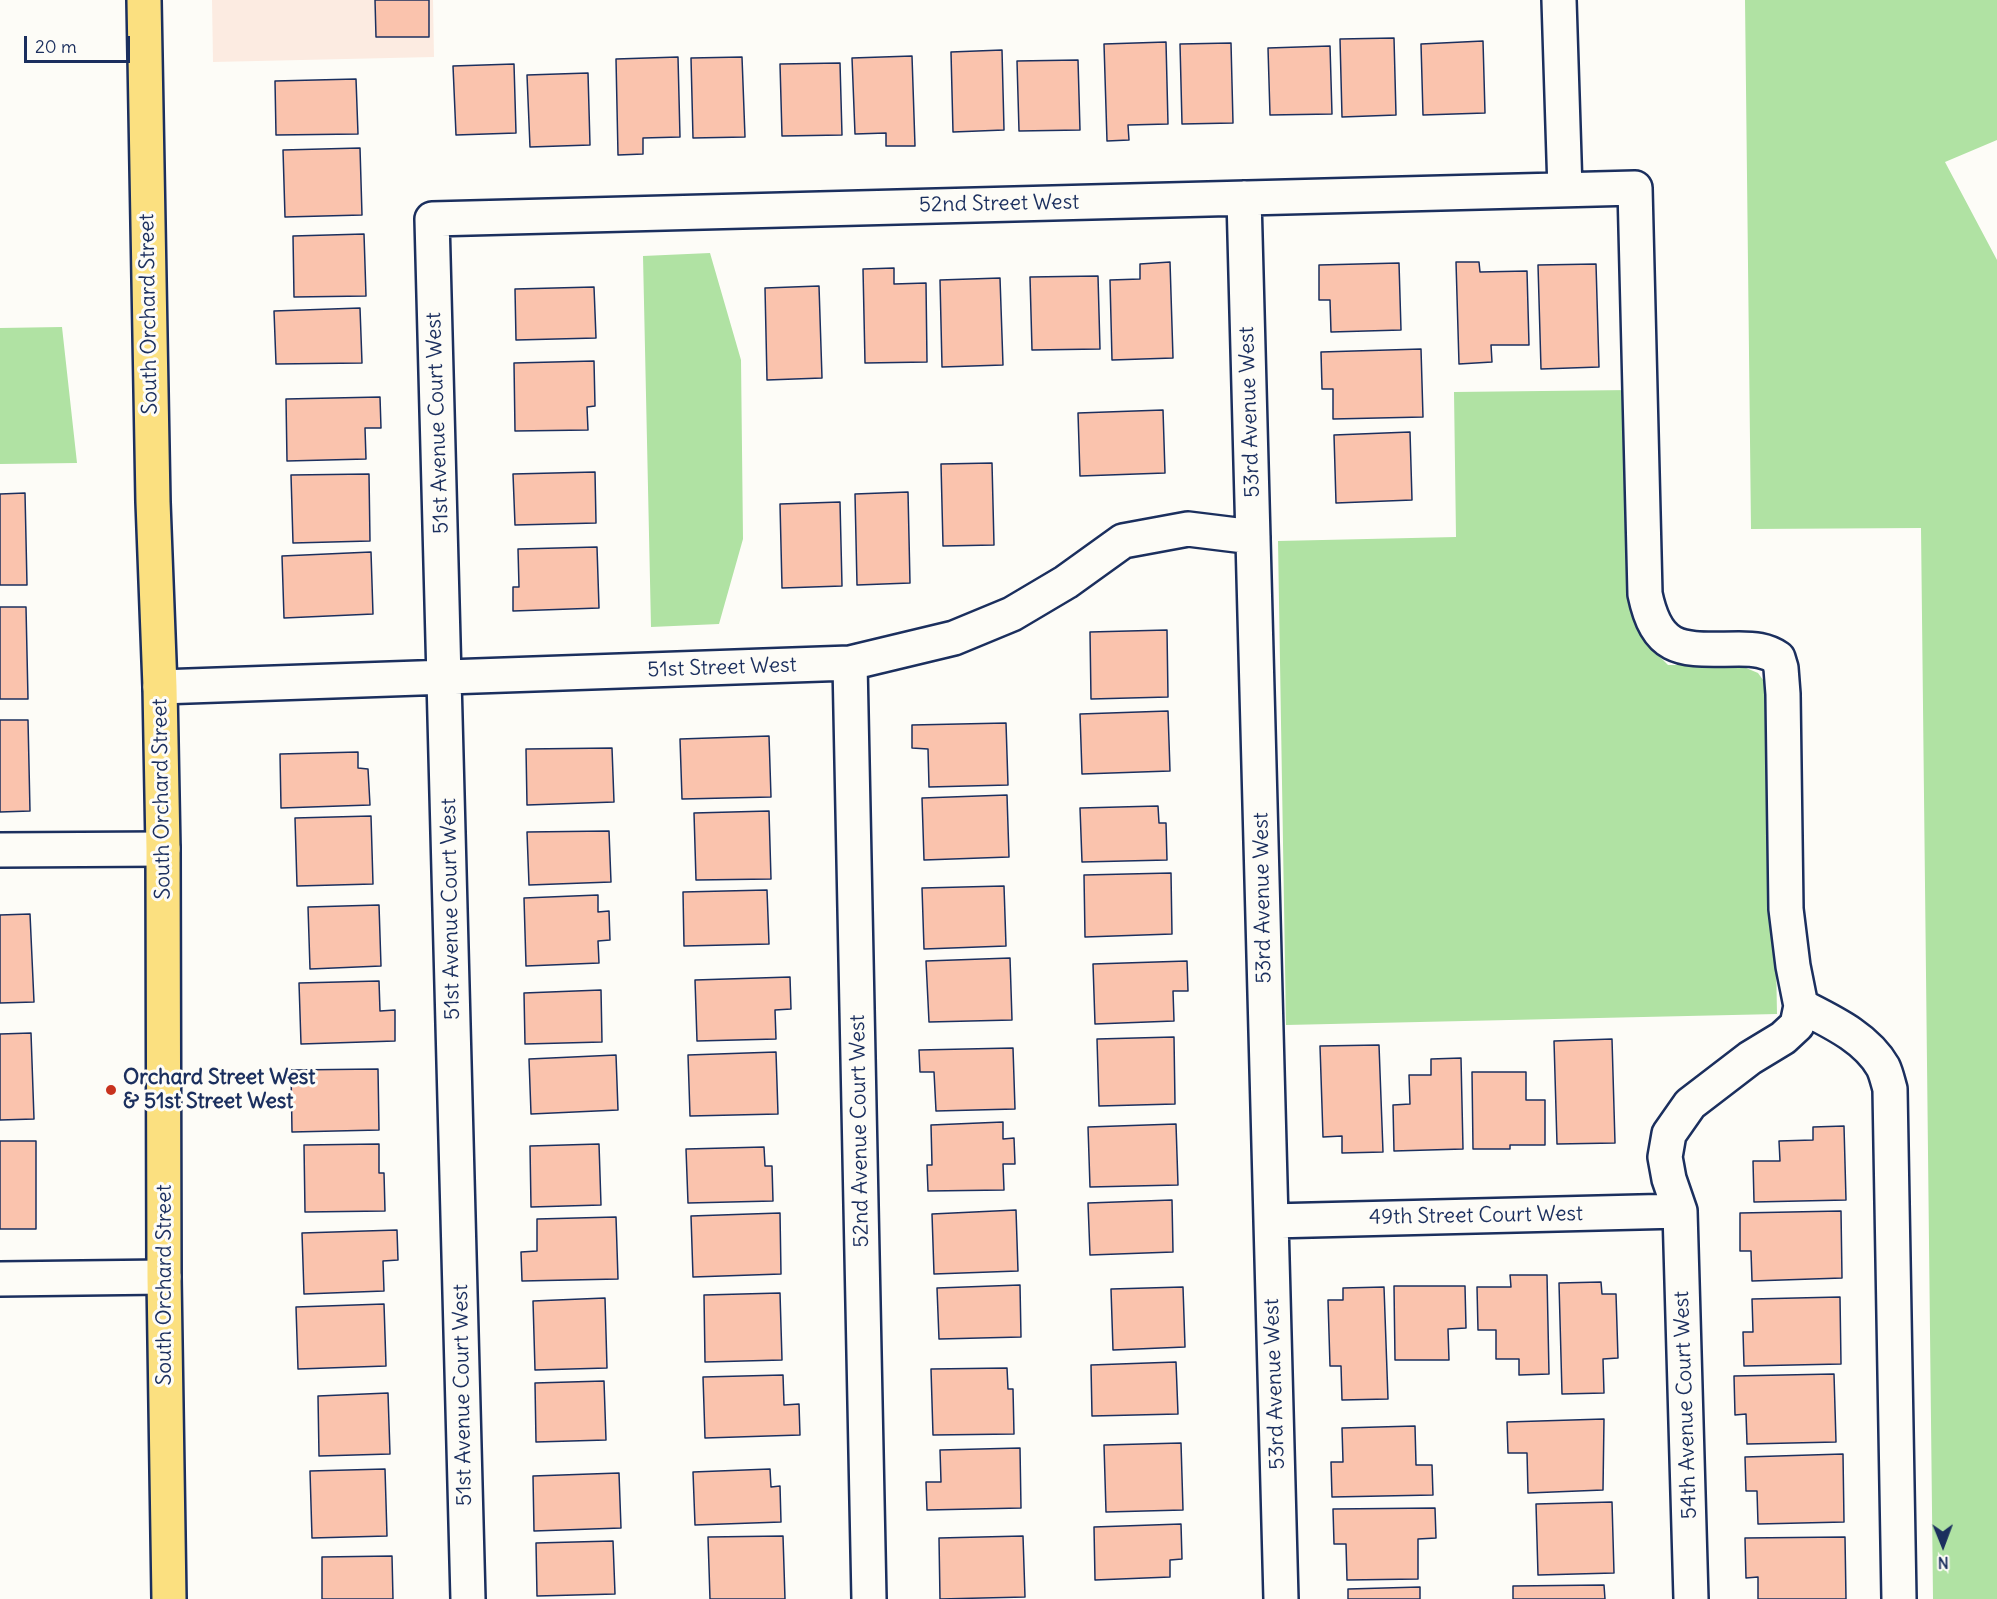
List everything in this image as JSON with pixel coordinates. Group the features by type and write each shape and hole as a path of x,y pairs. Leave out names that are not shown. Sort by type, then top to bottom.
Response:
{"main road":[{"name":"South Orchard Street","path":"144,0 153,502 163,849 164,1277 169,1599"}],"street":[{"path":"1559,0 1565,190"},
{"name":"52nd Street West","path":"432,219 1635,188 1646,594 1649,613 1656,628 1676,644 1688,648 1755,649 1769,652 1778,658 1781,668 1786,909 1801,1006"},
{"name":"53rd Avenue West","path":"1244,198 1281,1599"},
{"name":"51st Avenue Court West","path":"432,219 468,1599"},
{"name":"51st Street West","path":"160,687 850,663 954,638 1012,614 1065,582 1124,540 1188,529 1253,537"},
{"name":"52nd Avenue Court West","path":"850,663 869,1599"},
{"path":"0,850 163,849"},
{"path":"1801,1006 1832,1022 1871,1050 1884,1068 1890,1089 1899,1599"},
{"name":"54th Avenue Court West","path":"1691,1599 1680,1211 1669,1179 1665,1157 1669,1134 1690,1104 1750,1058 1783,1038 1797,1024 1801,1006"},
{"name":"49th Street Court West","path":"1271,1221 1680,1211"},
{"path":"0,1279 164,1277"}],"shaded area":[{"path":"212,0 433,0 434,57 213,62"}],"green space":[{"path":"1745,0 1997,0 1997,140 1945,162 1997,260 1997,1599 1933,1599 1921,528 1751,529"},
{"path":"710,253 741,360 743,539 719,624 651,627 643,256"},
{"path":"62,327 77,463 0,464 0,328"},
{"path":"1631,390 1634,616 1645,642 1668,665 1739,665 1758,673 1771,691 1777,1014 1286,1025 1278,541 1456,537 1454,392"}],"building":[{"path":"375,0 429,0 429,37 376,37"},
{"path":"1394,38 1396,115 1342,117 1340,39"},
{"path":"1483,41 1485,113 1423,115 1421,44"},
{"path":"1166,42 1168,124 1128,125 1129,140 1107,141 1104,44"},
{"path":"1231,43 1233,123 1182,124 1180,44"},
{"path":"1330,46 1332,114 1270,115 1268,48"},
{"path":"1002,50 1004,130 953,132 951,52"},
{"path":"912,56 915,146 886,146 886,133 855,134 852,58"},
{"path":"678,57 680,137 643,138 643,154 618,155 616,59"},
{"path":"742,57 745,137 693,138 691,58"},
{"path":"1078,60 1080,130 1019,131 1017,61"},
{"path":"840,63 842,135 782,136 780,64"},
{"path":"514,64 516,133 456,135 453,66"},
{"path":"588,73 590,145 530,147 527,75"},
{"path":"356,79 358,134 276,135 275,81"},
{"path":"360,148 362,215 285,217 283,150"},
{"path":"364,234 366,296 294,297 293,236"},
{"path":"1170,262 1173,358 1112,360 1110,280 1140,279 1140,264"},
{"path":"1456,262 1479,262 1480,272 1527,271 1529,345 1491,345 1492,362 1459,364"},
{"path":"1399,263 1401,330 1331,332 1330,300 1319,300 1319,265"},
{"path":"1596,264 1599,367 1541,369 1538,265"},
{"path":"894,268 894,284 926,283 927,362 865,363 863,269"},
{"path":"1098,276 1100,349 1032,350 1030,277"},
{"path":"1000,278 1003,365 942,367 940,280"},
{"path":"819,286 822,378 767,380 765,288"},
{"path":"594,287 596,338 516,340 515,289"},
{"path":"360,308 362,363 276,364 274,311"},
{"path":"1421,349 1423,417 1333,419 1333,389 1322,389 1321,352"},
{"path":"594,361 595,406 587,407 588,430 515,431 514,363"},
{"path":"380,397 381,428 365,428 366,459 287,461 286,399"},
{"path":"1163,410 1165,473 1080,476 1078,413"},
{"path":"1410,432 1412,500 1336,503 1334,435"},
{"path":"992,463 994,545 943,546 941,464"},
{"path":"595,472 596,523 515,525 513,474"},
{"path":"369,474 370,541 293,543 291,475"},
{"path":"908,492 910,583 857,585 855,494"},
{"path":"25,493 27,585 0,585 0,494"},
{"path":"840,502 842,586 782,588 780,504"},
{"path":"597,547 599,608 513,611 513,587 519,587 518,549"},
{"path":"371,552 373,614 284,618 282,556"},
{"path":"0,607 26,607 28,699 0,699"},
{"path":"1167,630 1168,697 1091,699 1090,632"},
{"path":"1168,711 1170,771 1082,774 1080,714"},
{"path":"0,720 28,720 30,811 0,812"},
{"path":"1006,723 1008,785 929,787 928,749 912,748 912,725"},
{"path":"769,736 771,797 682,799 680,739"},
{"path":"612,748 614,802 527,805 526,749"},
{"path":"358,752 358,768 368,769 370,805 281,808 280,754"},
{"path":"1007,795 1009,857 924,860 922,798"},
{"path":"1158,806 1159,823 1166,823 1167,860 1082,862 1080,808"},
{"path":"769,811 771,879 696,880 694,813"},
{"path":"371,816 373,884 297,886 295,818"},
{"path":"609,831 611,882 529,885 527,832"},
{"path":"1171,873 1172,934 1085,937 1084,875"},
{"path":"1004,886 1006,946 924,949 922,888"},
{"path":"767,890 769,944 684,946 683,892"},
{"path":"598,895 598,912 609,911 610,940 598,941 599,963 526,966 524,898"},
{"path":"379,905 381,966 310,969 308,907"},
{"path":"30,914 34,1002 0,1003 0,915"},
{"path":"1010,958 1012,1020 929,1022 926,961"},
{"path":"1187,961 1188,991 1173,991 1174,1021 1095,1024 1093,964"},
{"path":"790,977 791,1009 775,1010 776,1039 697,1041 695,980"},
{"path":"379,981 380,1011 395,1010 395,1041 301,1044 299,983"},
{"path":"601,990 602,1042 525,1044 524,993"},
{"path":"31,1033 34,1119 0,1120 0,1034"},
{"path":"1174,1037 1175,1104 1099,1106 1097,1039"},
{"path":"1612,1039 1615,1143 1557,1144 1554,1041"},
{"path":"1379,1045 1383,1152 1342,1153 1342,1136 1323,1137 1320,1046"},
{"path":"1013,1048 1015,1109 936,1111 934,1072 920,1072 919,1050"},
{"path":"776,1052 778,1114 690,1116 688,1055"},
{"path":"616,1055 618,1110 531,1114 529,1059"},
{"path":"1461,1058 1463,1149 1394,1151 1393,1105 1410,1104 1409,1075 1431,1075 1431,1059"},
{"path":"378,1069 379,1130 292,1132 291,1070"},
{"path":"1472,1072 1526,1072 1526,1100 1545,1100 1545,1145 1510,1145 1510,1149 1473,1149"},
{"path":"1003,1122 1003,1139 1014,1138 1015,1164 1003,1164 1004,1190 928,1191 927,1165 932,1165 931,1125"},
{"path":"1176,1124 1178,1185 1090,1187 1088,1127"},
{"path":"1844,1126 1846,1200 1754,1202 1753,1161 1780,1161 1779,1141 1813,1140 1813,1127"},
{"path":"0,1141 36,1141 36,1229 0,1229"},
{"path":"379,1144 379,1173 384,1173 385,1211 305,1212 304,1145"},
{"path":"599,1144 601,1205 531,1207 530,1146"},
{"path":"764,1147 765,1166 772,1166 773,1201 688,1203 686,1149"},
{"path":"1172,1200 1173,1252 1090,1255 1088,1203"},
{"path":"1016,1210 1018,1271 934,1274 932,1214"},
{"path":"1841,1211 1842,1278 1752,1281 1751,1251 1740,1251 1740,1213"},
{"path":"780,1213 781,1274 693,1277 691,1216"},
{"path":"616,1217 618,1279 522,1281 521,1252 537,1251 537,1219"},
{"path":"397,1230 398,1260 383,1261 384,1291 304,1294 302,1233"},
{"path":"1510,1275 1547,1275 1549,1374 1519,1375 1519,1359 1496,1359 1496,1330 1478,1330 1477,1287 1511,1287"},
{"path":"1601,1282 1602,1294 1616,1294 1618,1358 1603,1359 1604,1393 1562,1394 1559,1283"},
{"path":"1020,1285 1021,1337 939,1339 937,1288"},
{"path":"1394,1286 1465,1286 1466,1328 1448,1329 1449,1360 1395,1360"},
{"path":"1183,1287 1185,1347 1113,1350 1111,1289"},
{"path":"1384,1287 1388,1399 1342,1400 1341,1366 1330,1366 1328,1300 1343,1300 1343,1288"},
{"path":"780,1293 782,1360 705,1362 704,1295"},
{"path":"1840,1297 1841,1364 1744,1366 1743,1332 1753,1332 1752,1299"},
{"path":"605,1298 607,1368 535,1370 533,1301"},
{"path":"384,1304 386,1366 298,1369 296,1307"},
{"path":"1176,1362 1178,1414 1092,1416 1091,1365"},
{"path":"1007,1368 1008,1389 1013,1389 1014,1434 933,1435 931,1369"},
{"path":"1834,1374 1836,1442 1747,1444 1746,1414 1735,1415 1734,1376"},
{"path":"783,1375 784,1405 799,1404 800,1435 705,1438 703,1377"},
{"path":"604,1381 606,1440 536,1442 535,1383"},
{"path":"388,1393 390,1454 319,1456 318,1396"},
{"path":"1604,1419 1603,1490 1528,1493 1527,1453 1508,1453 1507,1422"},
{"path":"1415,1426 1416,1465 1432,1465 1433,1495 1332,1497 1331,1462 1343,1462 1342,1428"},
{"path":"1181,1443 1183,1510 1106,1512 1104,1445"},
{"path":"1020,1448 1021,1508 927,1510 926,1482 941,1482 940,1450"},
{"path":"1843,1454 1844,1522 1758,1524 1757,1491 1746,1491 1745,1457"},
{"path":"385,1469 387,1536 312,1538 310,1471"},
{"path":"770,1469 771,1487 780,1486 781,1522 695,1525 693,1472"},
{"path":"619,1473 621,1528 534,1531 533,1476"},
{"path":"1612,1502 1614,1573 1538,1575 1536,1504"},
{"path":"1435,1508 1436,1538 1418,1539 1418,1579 1347,1580 1346,1544 1334,1544 1333,1509"},
{"path":"1181,1524 1182,1559 1170,1560 1170,1577 1095,1580 1094,1527"},
{"path":"783,1536 785,1599 710,1599 708,1537"},
{"path":"1023,1536 1025,1597 940,1599 939,1538"},
{"path":"1845,1537 1846,1599 1758,1599 1758,1577 1746,1578 1745,1538"},
{"path":"613,1541 615,1594 537,1596 536,1543"},
{"path":"392,1556 393,1599 322,1599 322,1557"},
{"path":"1604,1585 1605,1599 1513,1599 1513,1586"},
{"path":"1420,1587 1420,1599 1348,1599 1348,1589"}],"place":[{"name":"Orchard Street West & 51st Street West","path":"111,1090"}]}
